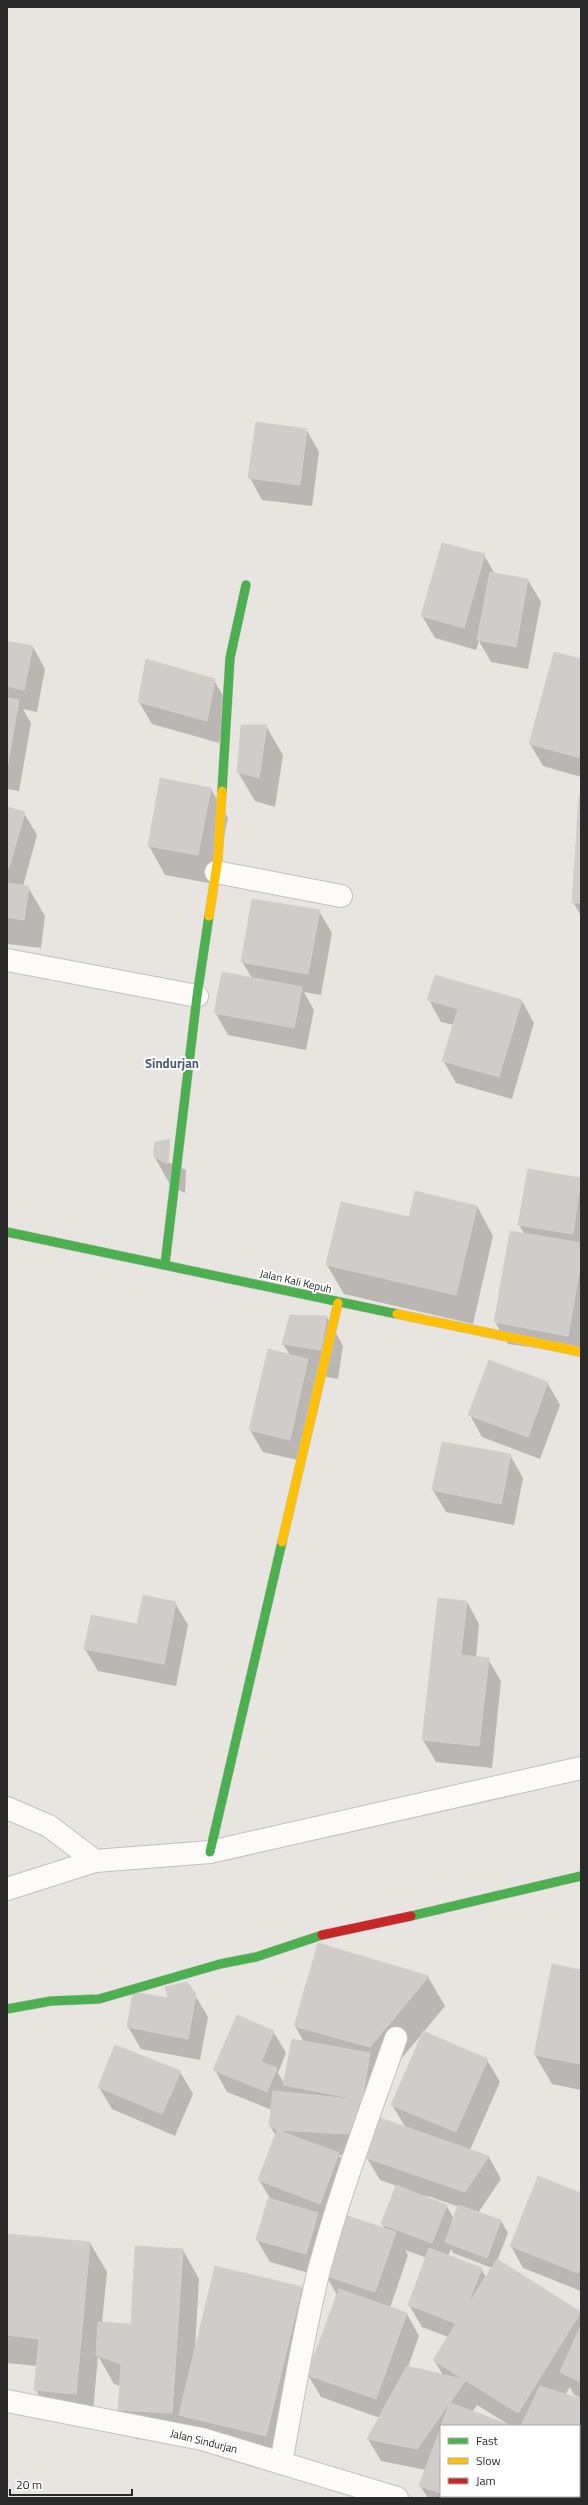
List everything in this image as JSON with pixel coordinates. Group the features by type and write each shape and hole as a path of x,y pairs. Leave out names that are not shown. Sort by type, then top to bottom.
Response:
{"street":[{"path":"165,1264 197,996 216,872 230,658 246,585"},
{"path":"216,872 341,896"},
{"path":"7,960 197,996"},
{"name":"Jalan Kali Kepuh","path":"7,1232 165,1264 338,1303 581,1352"},
{"path":"210,1852 338,1303"},
{"path":"7,1889 95,1860 210,1852 581,1768"},
{"path":"7,1808 49,1826 95,1860"},
{"path":"7,2009 51,2002 99,2000 220,1964 256,1957 320,1935 394,1920 581,1876"},
{"path":"281,2463 302,2343 319,2271 360,2138 396,2038"},
{"name":"Jalan Sindurjan","path":"7,2401 202,2439 397,2498"}],"building":[{"path":"256,422 307,429 300,485 248,478"},
{"path":"442,543 485,554 464,628 421,616"},
{"path":"490,572 528,579 516,647 477,640"},
{"path":"7,641 33,646 24,690 7,686"},
{"path":"554,652 581,659 581,758 529,744"},
{"path":"146,659 215,679 207,721 138,702"},
{"path":"7,698 19,700 7,769"},
{"path":"241,725 267,725 259,778 237,772"},
{"path":"160,778 211,788 198,855 148,846"},
{"path":"579,796 581,796 581,903 572,903"},
{"path":"7,807 25,812 9,868 7,868"},
{"path":"7,883 29,886 24,920 7,917"},
{"path":"252,899 320,910 308,974 241,962"},
{"path":"222,972 302,987 294,1028 214,1013"},
{"path":"435,975 522,1000 499,1077 442,1061 458,1009 427,1000"},
{"path":"170,1139 168,1164 153,1156 155,1142"},
{"path":"528,1169 581,1178 573,1234 518,1225"},
{"path":"415,1191 477,1206 456,1295 326,1265 341,1202 409,1217"},
{"path":"510,1231 581,1243 581,1262 568,1336 494,1322"},
{"path":"290,1315 327,1316 321,1350 282,1344"},
{"path":"268,1349 308,1359 290,1440 249,1430"},
{"path":"489,1360 548,1382 528,1437 468,1415"},
{"path":"442,1442 511,1454 501,1504 432,1490"},
{"path":"143,1595 176,1602 164,1664 84,1649 91,1615 137,1624"},
{"path":"438,1598 467,1601 461,1655 489,1658 479,1746 422,1740"},
{"path":"318,1943 429,1976 370,2047 294,2026"},
{"path":"552,1964 581,1970 581,2064 534,2055"},
{"path":"187,1982 196,1994 188,2039 127,2027 133,1992 168,1998 165,1987"},
{"path":"237,2015 274,2031 261,2062 277,2068 267,2092 213,2070"},
{"path":"423,2031 488,2059 456,2132 391,2105"},
{"path":"292,2039 370,2053 362,2100 283,2085"},
{"path":"115,2045 181,2071 162,2114 98,2087"},
{"path":"273,2091 362,2100 349,2134 277,2130 269,2126"},
{"path":"380,2118 489,2156 465,2192 366,2158"},
{"path":"277,2130 339,2153 320,2204 258,2180"},
{"path":"538,2176 581,2193 581,2266 578,2273 510,2246"},
{"path":"396,2185 447,2205 432,2243 381,2224"},
{"path":"268,2198 318,2213 306,2254 256,2240"},
{"path":"458,2205 501,2220 487,2258 445,2242"},
{"path":"345,2215 396,2232 375,2292 324,2275"},
{"path":"7,2234 90,2242 76,2394 34,2390 39,2339 7,2335"},
{"path":"135,2246 183,2249 172,2413 118,2410 121,2364 96,2355 98,2322 131,2324"},
{"path":"429,2248 482,2268 460,2325 408,2305"},
{"path":"497,2259 581,2312 518,2413 433,2360"},
{"path":"215,2266 302,2287 266,2436 179,2415"},
{"path":"339,2289 407,2313 376,2399 307,2375"},
{"path":"581,2325 581,2382 560,2372"},
{"path":"407,2366 466,2380 417,2449 367,2439"},
{"path":"540,2386 581,2399 581,2498 500,2498 580,2497 580,2425 521,2425"},
{"path":"450,2403 510,2425 441,2425"},
{"path":"440,2430 440,2493 419,2486"},
{"path":"451,2497 495,2497 495,2498"}],"traffic: fast":[{"path":"222,791 230,658 246,585"},
{"path":"165,1264 197,996 209,916"},
{"path":"7,1232 397,1314"},
{"path":"210,1852 282,1542"},
{"path":"411,1916 581,1876"},
{"path":"7,2009 51,2001 99,1999 220,1964 256,1957 322,1935"}],"traffic: slow":[{"path":"209,916 218,858 222,791"},
{"path":"282,1542 338,1303"},
{"path":"397,1314 581,1352"}],"traffic: jam":[{"path":"322,1935 411,1916"}],"district":[{"name":"Sindurjan","path":"172,1063"}]}
